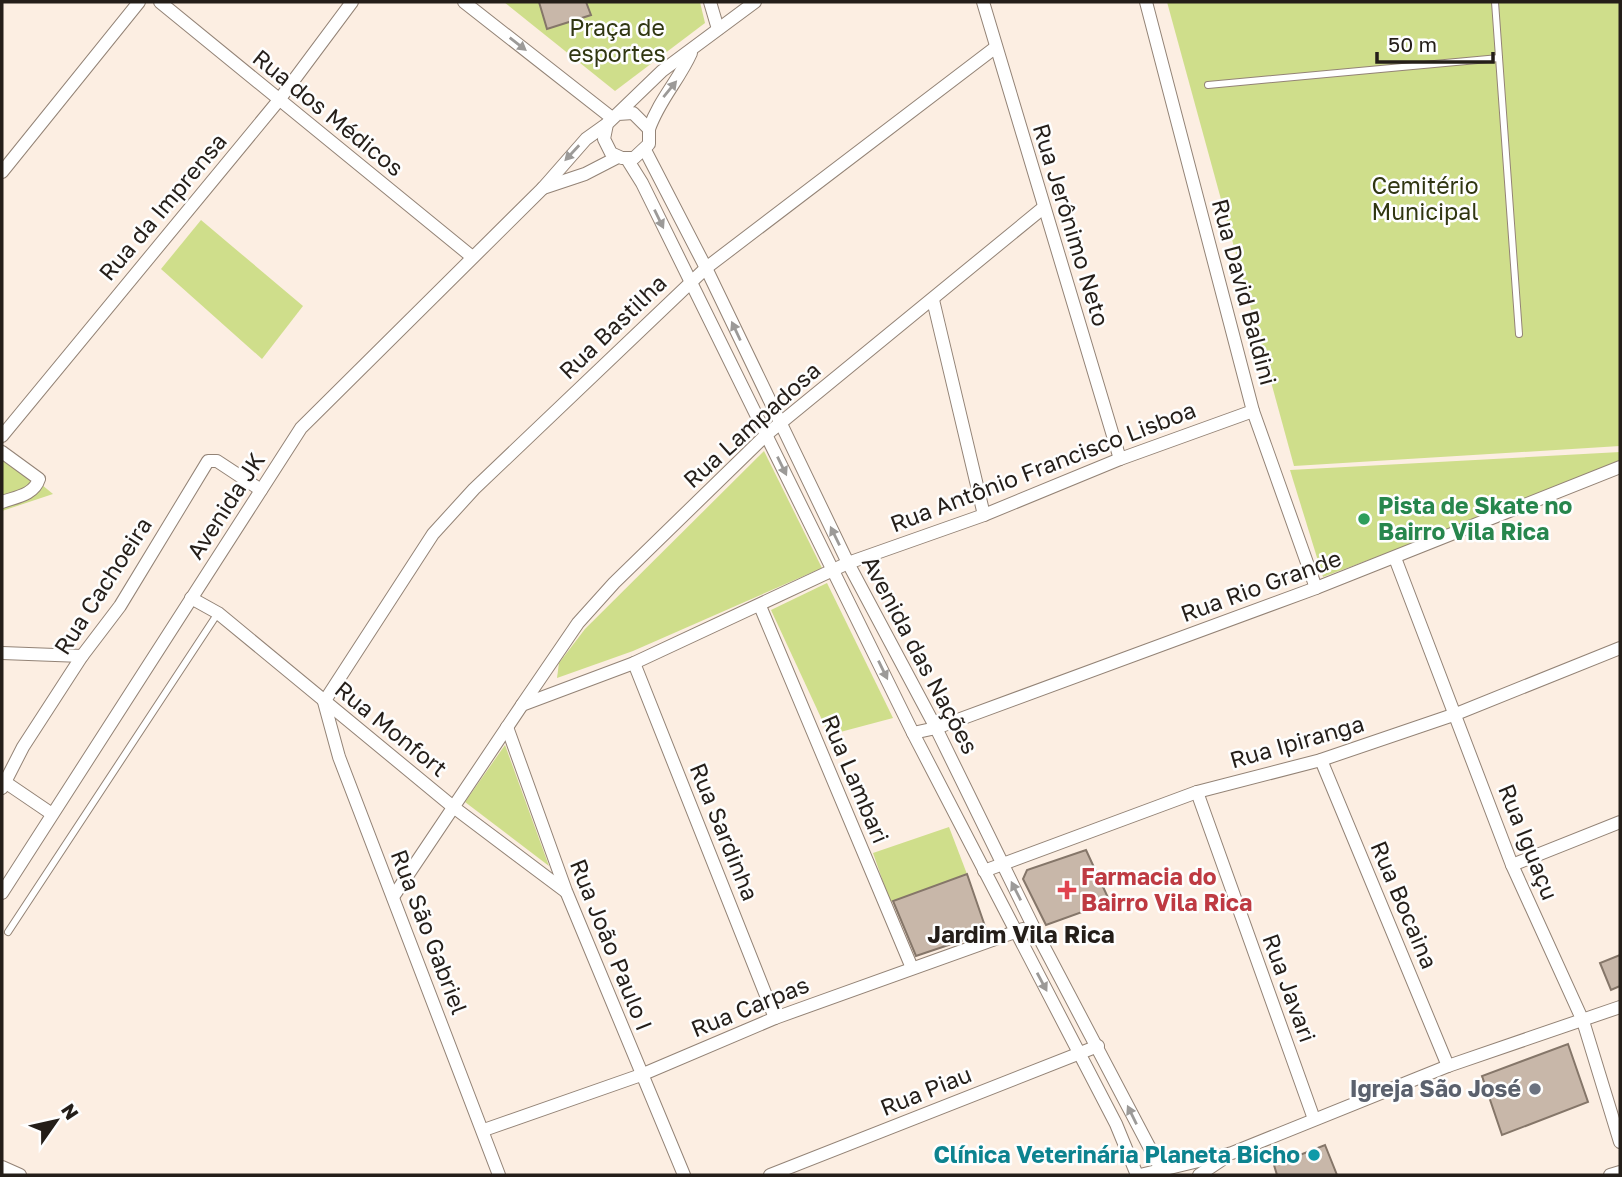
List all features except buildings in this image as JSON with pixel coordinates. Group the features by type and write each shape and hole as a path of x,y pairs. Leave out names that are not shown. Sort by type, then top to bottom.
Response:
{"street":[{"path":"2,172 139,2"},
{"name":"Rua dos Médicos","path":"160,2 471,256"},
{"name":"Rua da Imprensa","path":"2,436 279,100 352,2"},
{"path":"464,2 612,119 640,117 649,129 645,150 622,158 607,147 604,131 612,119"},
{"path":"710,2 718,29"},
{"name":"Avenida JK","path":"2,893 301,428 471,256 543,188 570,154 612,119 662,71 755,2"},
{"name":"Rua Jerônimo Neto","path":"982,2 1120,459"},
{"name":"Rua David Baldini","path":"1146,2 1253,411 1316,588"},
{"name":"Rua Bastilha","path":"324,702 446,518 706,268 996,47"},
{"name":"Avenida JK","path":"649,129 660,103 681,76 692,51"},
{"name":"Avenida das Nações","path":"645,150 706,268 848,563 936,728 1034,926 1162,1172"},
{"name":"Avenida JK","path":"543,188 622,158"},
{"name":"Avenida das Nações","path":"622,158 690,282 913,733 1080,1052 1139,1175"},
{"name":"Rua Lampadosa","path":"522,705 538,677 578,623 614,583 766,434 1043,208"},
{"path":"933,300 984,515"},
{"name":"Rua Antônio Francisco Lisboa","path":"522,705 634,663 848,563 984,515 1120,459 1253,411"},
{"path":"2,452 39,479 36,487 2,502"},
{"name":"Rua Cachoeira","path":"3,783 82,656 120,606 208,461 217,461 261,490"},
{"name":"Rua Rio Grande","path":"913,733 936,728 1316,588 1620,467"},
{"name":"Rua Iguaçu","path":"1395,558 1512,865 1583,1021 1620,1142"},
{"name":"Rua Monfort","path":"191,597 218,613 452,806 566,891"},
{"name":"Rua Lambari","path":"760,606 912,968"},
{"name":"Rua Ipiranga","path":"984,871 1197,792 1321,760 1456,715 1620,648"},
{"path":"2,653 82,656"},
{"name":"Rua Sardinha","path":"634,663 775,1018"},
{"name":"Rua São Gabriel","path":"324,702 339,757 499,1175"},
{"path":"393,897 522,705"},
{"name":"Rua João Paulo I","path":"507,727 566,891 640,1075 684,1175"},
{"name":"Rua Bocaina","path":"1321,760 1448,1066"},
{"path":"3,783 52,814"},
{"name":"Rua Javari","path":"1197,792 1314,1118"},
{"path":"1512,865 1620,822"},
{"name":"Rua Carpas","path":"484,1130 640,1075 775,1018 1034,926"},
{"path":"1139,1175 1162,1172 1232,1153 1448,1066 1620,1007"},
{"name":"Rua Piau","path":"770,1175 1098,1046"},
{"path":"1199,1175 1232,1153"},
{"path":"2,1167 20,1175"},
{"path":"1610,1175 1620,1171"}],"lane":[{"path":"1495,2 1519,334"},
{"path":"1208,85 1499,58"},
{"path":"8,932 218,613"}],"green space":[{"name":"Praça de esportes","path":"504,2 700,2 705,23 615,91"},
{"name":"Cemitério Municipal","path":"1167,2 1620,2 1620,446 1294,466"},
{"path":"201,220 303,306 262,359 161,269"},
{"path":"764,451 822,568 633,651 557,678 559,663 585,629"},
{"path":"2,452 53,494 2,511"},
{"path":"1620,452 1620,466 1323,577 1290,470"},
{"path":"827,583 893,718 829,735 771,610"},
{"path":"505,745 549,866 465,802"},
{"path":"949,827 967,874 890,902 873,853"}],"place":[{"name":"Pista de Skate no Bairro Vila Rica","path":"1364,519"},
{"name":"Farmacia do Bairro Vila Rica","path":"1067,890"},
{"name":"Igreja São José","path":"1535,1089"},
{"name":"Clínica Veterinária Planeta Bicho","path":"1314,1155"}],"district":[{"name":"Jardim Vila Rica","path":"1021,935"}]}
